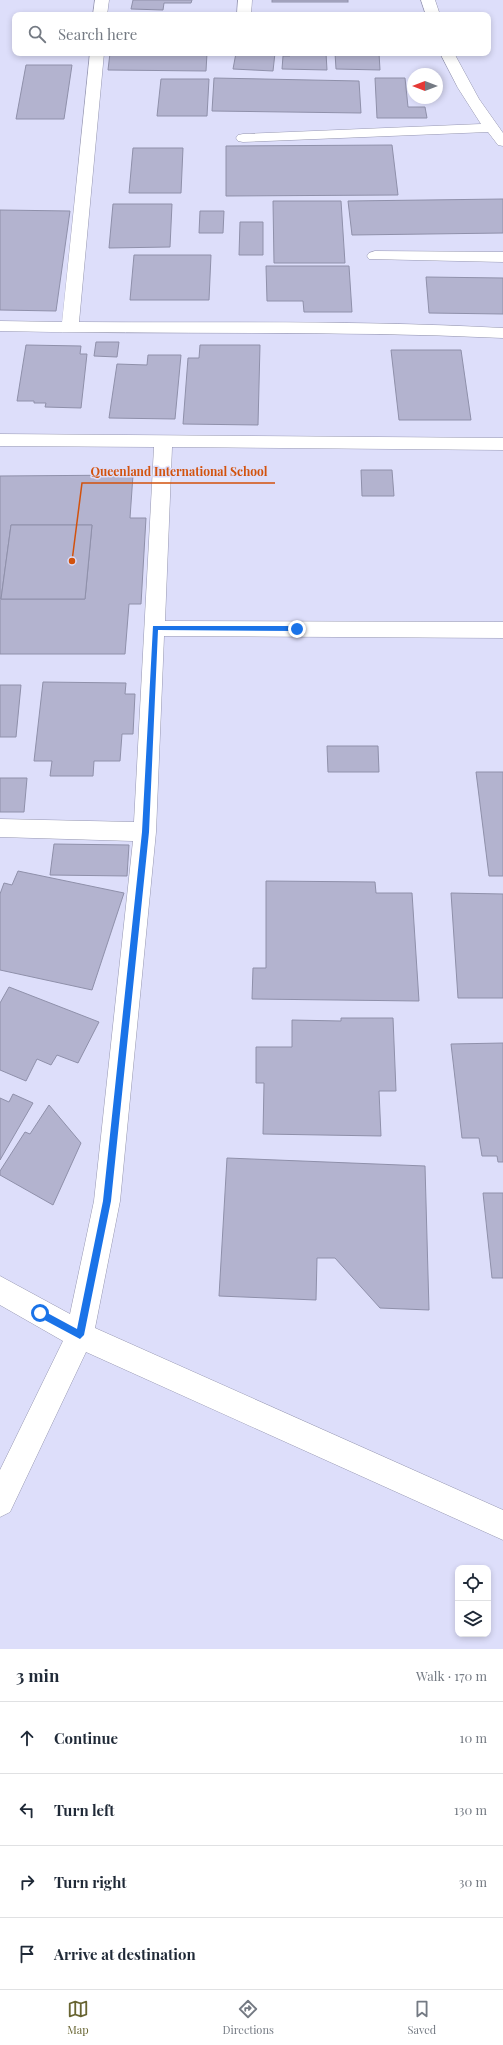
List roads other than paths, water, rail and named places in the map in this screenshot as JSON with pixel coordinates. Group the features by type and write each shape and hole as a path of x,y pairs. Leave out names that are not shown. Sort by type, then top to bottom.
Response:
{"street":[{"path":"100,12 102,0"},
{"path":"244,12 245,0"},
{"path":"428,0 432,12"},
{"path":"70,328 97,56"},
{"path":"449,56 467,92 491,128 503,142"},
{"path":"243,138 491,128"},
{"path":"375,256 503,257"},
{"path":"0,326 70,328 426,328 503,333"},
{"path":"0,440 163,440 503,444"},
{"path":"0,1502 80,1335 107,1201 145,832 163,440"},
{"path":"155,628 503,630"},
{"path":"0,828 145,832"},
{"path":"0,1290 80,1335 503,1525"}],"place":[{"name":"Queenland International School","path":"72,561"}]}
